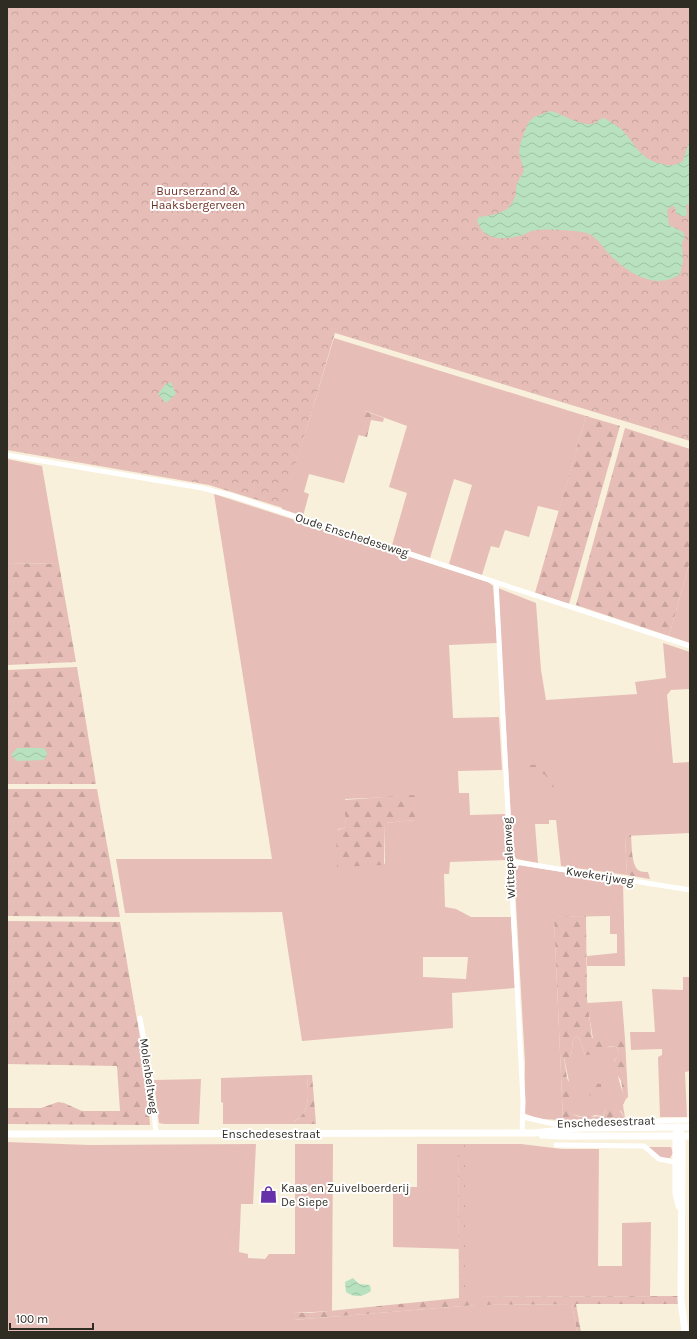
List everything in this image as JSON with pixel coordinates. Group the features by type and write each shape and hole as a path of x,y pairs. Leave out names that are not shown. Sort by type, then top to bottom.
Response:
{"street":[{"name":"Oude Enschedeseweg","path":"7,455 202,488 232,496 690,646"},
{"name":"Wittepalenweg","path":"496,582 523,1117 522,1133"},
{"name":"Kwekerijweg","path":"509,861 690,890"},
{"name":"Molenbeltweg","path":"140,1018 151,1080 156,1134"},
{"name":"Enschedesestraat","path":"523,1117 554,1124 690,1120"},
{"path":"678,1127 681,1214 681,1300 684,1332"},
{"name":"Enschedesestraat","path":"7,1134 534,1133 580,1128 690,1127"},
{"name":"Enschedesestraat","path":"534,1133 559,1136 690,1136"},
{"name":"Enschedesestraat","path":"556,1146 644,1146 659,1160 679,1163"}],"green space":[{"name":"Buurserzand & Haaksbergerveen","path":"7,7 690,7 690,441 335,333 283,508 209,485 7,450"},
{"path":"334,338 586,416 559,511 538,506 529,537 505,530 499,548 491,546 482,575 449,564 472,485 454,479 430,558 392,545 407,493 389,487 407,426 366,411 344,483 309,474 304,492 309,494 303,516 282,509"},
{"path":"365,411 384,418 383,422 371,420 367,437 358,435"},
{"path":"586,416 620,426 569,604 535,593"},
{"path":"625,428 690,449 690,561 669,636 576,605"},
{"path":"7,459 42,466 59,564 7,563"},
{"path":"214,494 488,582 493,586 497,643 449,645 453,718 499,717 502,770 458,771 459,793 469,793 470,815 505,814 507,860 450,862 449,874 444,874 445,907 456,909 471,917 511,917 515,988 452,993 453,1028 302,1041 282,912 125,913 116,859 272,859","holes":["415,796 415,820 385,823 385,864 337,830 346,827 345,799","423,957 468,957 466,979 423,977"]},
{"path":"690,561 690,643 669,636"},
{"path":"7,563 59,564 76,662 7,665"},
{"path":"498,588 536,603 541,670 546,700 637,694 635,682 666,678 663,643 690,652 690,689 671,690 667,695 673,763 690,762 690,833 625,836 627,875 561,866 556,820 549,820 549,824 535,824 538,863 517,859 513,855"},
{"path":"77,667 96,784 7,784 7,670"},
{"path":"551,764 554,793 547,790 546,776 544,774 530,775 529,765"},
{"path":"7,789 97,789 120,917 7,916"},
{"path":"415,796 415,820 385,823 384,865 337,867 336,831 346,827 344,800"},
{"path":"631,835 634,863 639,871 648,872 650,879 627,875 625,836"},
{"path":"520,865 623,882 625,966 587,966 587,956 617,953 617,934 610,934 610,916 554,917 563,1120 539,1119 524,1113 525,1062 514,868"},
{"path":"586,916 587,999 592,1038 625,1039 628,1097 626,1099 624,1097 621,1081 613,1067 618,1054 618,1049 615,1046 612,1046 598,1053 585,1055 579,1038 576,1036 573,1041 570,1057 564,1057 567,1078 570,1084 570,1112 581,1117 603,1116 608,1105 613,1101 625,1118 563,1120 554,917"},
{"path":"7,921 120,922 146,1072 150,1125 7,1124 7,1108 41,1108 58,1102 82,1111 120,1111 117,1066 7,1064"},
{"path":"683,977 690,977 690,1071 685,1072 687,1117 660,1117 658,1057 662,1055 662,1049 631,1050 630,1032 655,1032 652,989 683,990"},
{"path":"622,1001 625,1039 593,1039 587,1003"},
{"path":"576,1036 579,1038 585,1055 604,1048 615,1046 618,1049 619,1054 614,1061 626,1099 623,1105 625,1118 621,1111 606,1109 603,1116 595,1115 588,1118 571,1114 569,1082 564,1057 570,1057 573,1041"},
{"path":"307,1075 308,1102 303,1113 293,1122 293,1124 223,1124 221,1078"},
{"path":"307,1075 312,1075 316,1124 293,1124 293,1122 303,1113 308,1102"},
{"path":"201,1079 199,1124 159,1123 154,1080"},
{"path":"586,1082 601,1084 601,1093 595,1098 590,1096"},
{"path":"7,1142 89,1145 256,1144 253,1204 241,1204 239,1252 248,1254 248,1258 265,1259 269,1254 295,1254 295,1144 333,1144 332,1311 294,1313 293,1320 476,1305 572,1304 577,1332 7,1332"},
{"path":"417,1144 458,1144 459,1249 393,1247 393,1187 417,1187"},
{"path":"458,1144 465,1144 465,1297 678,1296 678,1304 576,1304 581,1332 577,1332 572,1304 476,1305 293,1320 293,1313 309,1313 459,1298"},
{"path":"465,1144 521,1144 562,1149 599,1149 598,1266 622,1266 622,1223 651,1222 650,1296 465,1297"},
{"path":"648,1147 671,1147 673,1153 670,1158 663,1158 655,1154"}],"water":[{"path":"550,111 576,122 587,124 593,124 604,118 620,128 642,154 654,162 665,165 675,165 683,161 690,139 690,203 686,205 687,215 683,217 676,213 675,207 672,206 667,210 669,225 683,232 685,236 682,243 683,261 680,274 671,279 661,281 643,278 617,262 595,238 588,233 560,230 535,230 523,235 509,238 495,238 489,236 480,227 477,220 479,217 501,212 509,207 513,202 519,179 524,171 519,153 520,144 528,123 534,117"},
{"path":"171,382 176,394 166,403 158,394 165,385"},
{"path":"17,748 43,748 47,752 47,756 43,760 17,761 11,755"},
{"path":"353,1278 359,1284 370,1285 371,1291 365,1295 358,1296 346,1292 345,1282"}],"place":[{"name":"Kaas en Zuivelboerderij De Siepe","path":"268,1195"}]}
